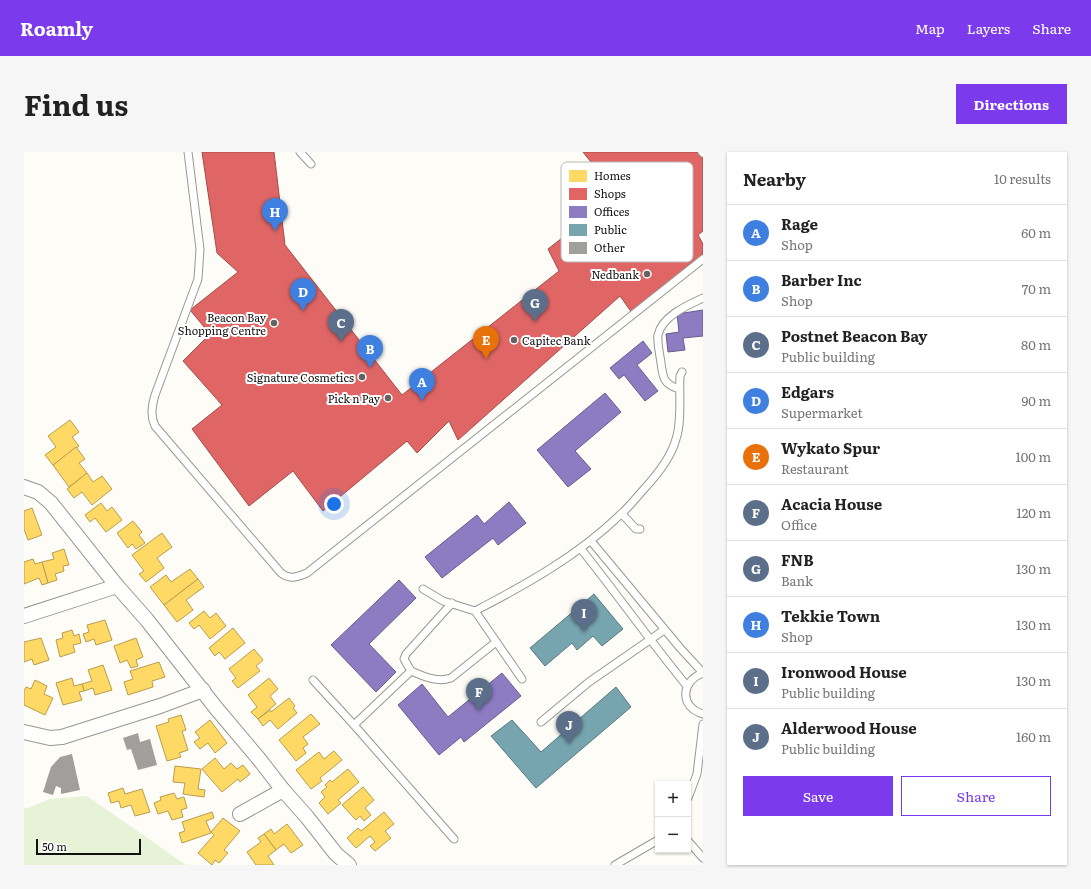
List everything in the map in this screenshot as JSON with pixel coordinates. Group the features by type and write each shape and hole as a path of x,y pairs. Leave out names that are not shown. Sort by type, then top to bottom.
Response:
{"street":[{"path":"24,487 38,492 51,503 283,790 307,817 336,854 349,865"},
{"path":"24,616 117,586"},
{"path":"24,732 50,738 62,737 160,706 203,690"},
{"path":"240,814 283,790"}],"lane":[{"path":"188,152 200,249 198,279 155,395 152,408 152,419 155,426 286,578 297,577 307,573 703,259"},
{"path":"300,152 311,164"},
{"path":"679,389 670,386 664,379 658,336 660,331 676,312 690,303 703,298"},
{"path":"475,611 526,584 581,549 622,514 654,478 671,454 679,430 679,389 680,376 682,372"},
{"path":"622,514 636,528 640,529"},
{"path":"591,541 664,630 703,673 690,680 687,686 686,698 692,709 703,714"},
{"path":"581,549 687,686"},
{"path":"423,589 438,599 475,611 522,679"},
{"path":"452,603 406,654 404,659 411,671 444,681 451,678 496,642"},
{"path":"541,722 589,682 664,630"},
{"path":"354,725 411,671"},
{"path":"313,680 454,840"},
{"path":"691,790 697,774 703,724"},
{"path":"615,865 655,842"},
{"path":"691,844 703,858"}],"green space":[{"path":"87,796 186,865 24,865 24,808 28,808 50,799"}],"building: Homes":[{"path":"70,420 79,432 72,437 79,446 53,465 45,455 56,447 48,436"},
{"path":"76,447 85,459 79,463 87,473 69,487 53,465"},
{"path":"87,473 93,482 102,476 112,489 92,505 82,492 74,498 67,489"},
{"path":"101,503 107,511 112,507 122,520 106,532 95,518 90,522 85,515"},
{"path":"32,508 42,535 28,540 24,529 24,511"},
{"path":"133,521 142,532 139,535 145,543 136,549 132,544 128,548 117,533"},
{"path":"162,533 172,547 157,558 164,568 146,582 139,574 144,571 132,555"},
{"path":"64,549 69,565 63,566 64,571 55,574 57,580 48,583 42,562 54,559 52,553"},
{"path":"33,559 35,564 42,562 48,583 42,585 39,578 24,584 24,562"},
{"path":"190,569 198,579 164,605 150,587 166,575 171,582"},
{"path":"198,579 204,587 186,600 193,610 177,622 164,605"},
{"path":"204,611 210,618 216,613 226,626 210,639 199,625 194,629 189,623"},
{"path":"105,620 112,640 96,645 94,639 86,642 83,634 89,632 87,625"},
{"path":"233,628 245,643 225,659 219,652 215,656 209,648"},
{"path":"72,630 74,636 79,634 81,643 73,645 75,652 60,657 56,640 63,638 62,633"},
{"path":"41,638 49,660 34,665 32,659 24,662 24,642"},
{"path":"136,638 143,657 136,660 138,666 131,668 127,660 120,663 114,646"},
{"path":"254,649 263,660 256,666 260,671 238,688 232,681 236,678 229,669"},
{"path":"159,662 165,677 152,681 153,687 128,695 124,682 133,679 130,671"},
{"path":"103,665 112,690 95,695 93,688 84,691 82,684 92,681 88,670"},
{"path":"72,678 74,686 82,684 84,691 79,692 82,700 63,705 56,683"},
{"path":"269,678 278,689 270,696 276,704 258,719 251,712 257,707 248,695"},
{"path":"35,680 47,686 44,694 53,698 45,715 24,705 24,691 26,687 31,689"},
{"path":"289,698 295,706 293,708 297,713 278,729 270,720 263,726 258,719 270,710 271,712"},
{"path":"311,714 320,724 303,737 308,744 303,748 306,753 296,761 279,740"},
{"path":"181,715 186,730 182,731 188,750 179,753 181,757 167,761 156,726 169,722 168,719"},
{"path":"210,720 227,743 215,753 208,743 200,749 194,742 200,738 195,732"},
{"path":"334,751 342,760 320,778 322,781 311,789 296,770 319,752 324,759"},
{"path":"215,758 224,769 231,763 237,769 243,765 250,774 240,782 238,779 222,792 202,769"},
{"path":"175,766 201,769 198,789 205,790 204,797 183,794 185,783 173,782"},
{"path":"348,769 359,782 338,800 341,803 328,814 319,803 325,797 321,792 327,787 325,785 330,780 332,782"},
{"path":"363,787 374,800 365,808 371,815 364,821 360,816 356,820 342,805"},
{"path":"123,788 125,794 142,789 150,812 135,816 131,805 121,808 119,801 111,803 108,793"},
{"path":"174,793 177,799 184,797 187,808 181,810 183,817 172,820 168,811 158,814 154,803 161,800 160,797"},
{"path":"212,812 214,818 206,821 211,833 182,843 179,833 185,831 182,822"},
{"path":"384,812 394,824 385,831 391,838 375,851 370,846 375,842 370,836 356,848 347,838 358,828 361,831"},
{"path":"223,818 240,831 224,850 228,853 219,863 215,860 212,865 198,853 214,835 211,832"},
{"path":"287,824 303,845 291,853 284,844 276,850 264,834 271,829 274,834"},
{"path":"264,834 276,850 268,856 274,865 256,865 247,852 261,842 258,838"}],"building: Shops":[{"name":"Beacon Bay Shopping Centre","path":"202,152 274,152 285,245 402,395 559,271 548,249 561,239 561,262 693,262 693,162 591,162 583,152 698,152 703,158 703,231 698,235 703,244 703,255 632,313 620,296 458,440 449,421 417,453 407,441 323,511 293,471 249,506 192,429 222,405 183,361 210,334 190,310 238,272 217,253"}],"building: Offices":[{"path":"703,310 703,336 683,338 685,350 668,352 666,334 679,332 677,314"},
{"path":"643,341 652,353 637,365 658,391 645,401 624,375 619,379 610,368"},
{"path":"605,393 621,412 575,451 591,469 568,487 537,450"},
{"path":"509,502 526,523 498,545 493,538 442,578 425,557 477,515 484,524"},
{"path":"399,580 416,598 369,644 396,672 376,692 331,645"},
{"path":"502,673 521,696 464,742 461,737 439,755 398,705 422,684 448,717"}],"building: Public":[{"path":"594,594 623,629 602,646 593,636 577,650 572,643 545,666 530,648"},
{"path":"616,687 631,707 536,788 491,736 512,720 541,752"}],"building: Other":[{"path":"138,733 140,742 150,739 157,765 138,770 131,749 127,750 123,738"},
{"path":"72,754 80,790 61,794 61,788 56,786 53,795 43,792 51,767 60,757"}],"place":[{"name":"Tekkie Town","path":"275,231"},
{"name":"Nedbank","path":"647,274"},
{"name":"Edgars","path":"303,311"},
{"name":"FNB","path":"535,322"},
{"name":"Beacon Bay Shopping Centre","path":"274,323"},
{"name":"Capitec Bank","path":"514,340"},
{"name":"Postnet Beacon Bay","path":"341,342"},
{"name":"Wykato Spur","path":"486,359"},
{"name":"Barber Inc","path":"370,368"},
{"name":"Signature Cosmetics","path":"362,377"},
{"name":"Pick n Pay","path":"388,398"},
{"name":"Rage","path":"422,401"},
{"name":"Ironwood House","path":"584,632"},
{"name":"Acacia House","path":"479,711"},
{"name":"Alderwood House","path":"569,744"}]}
